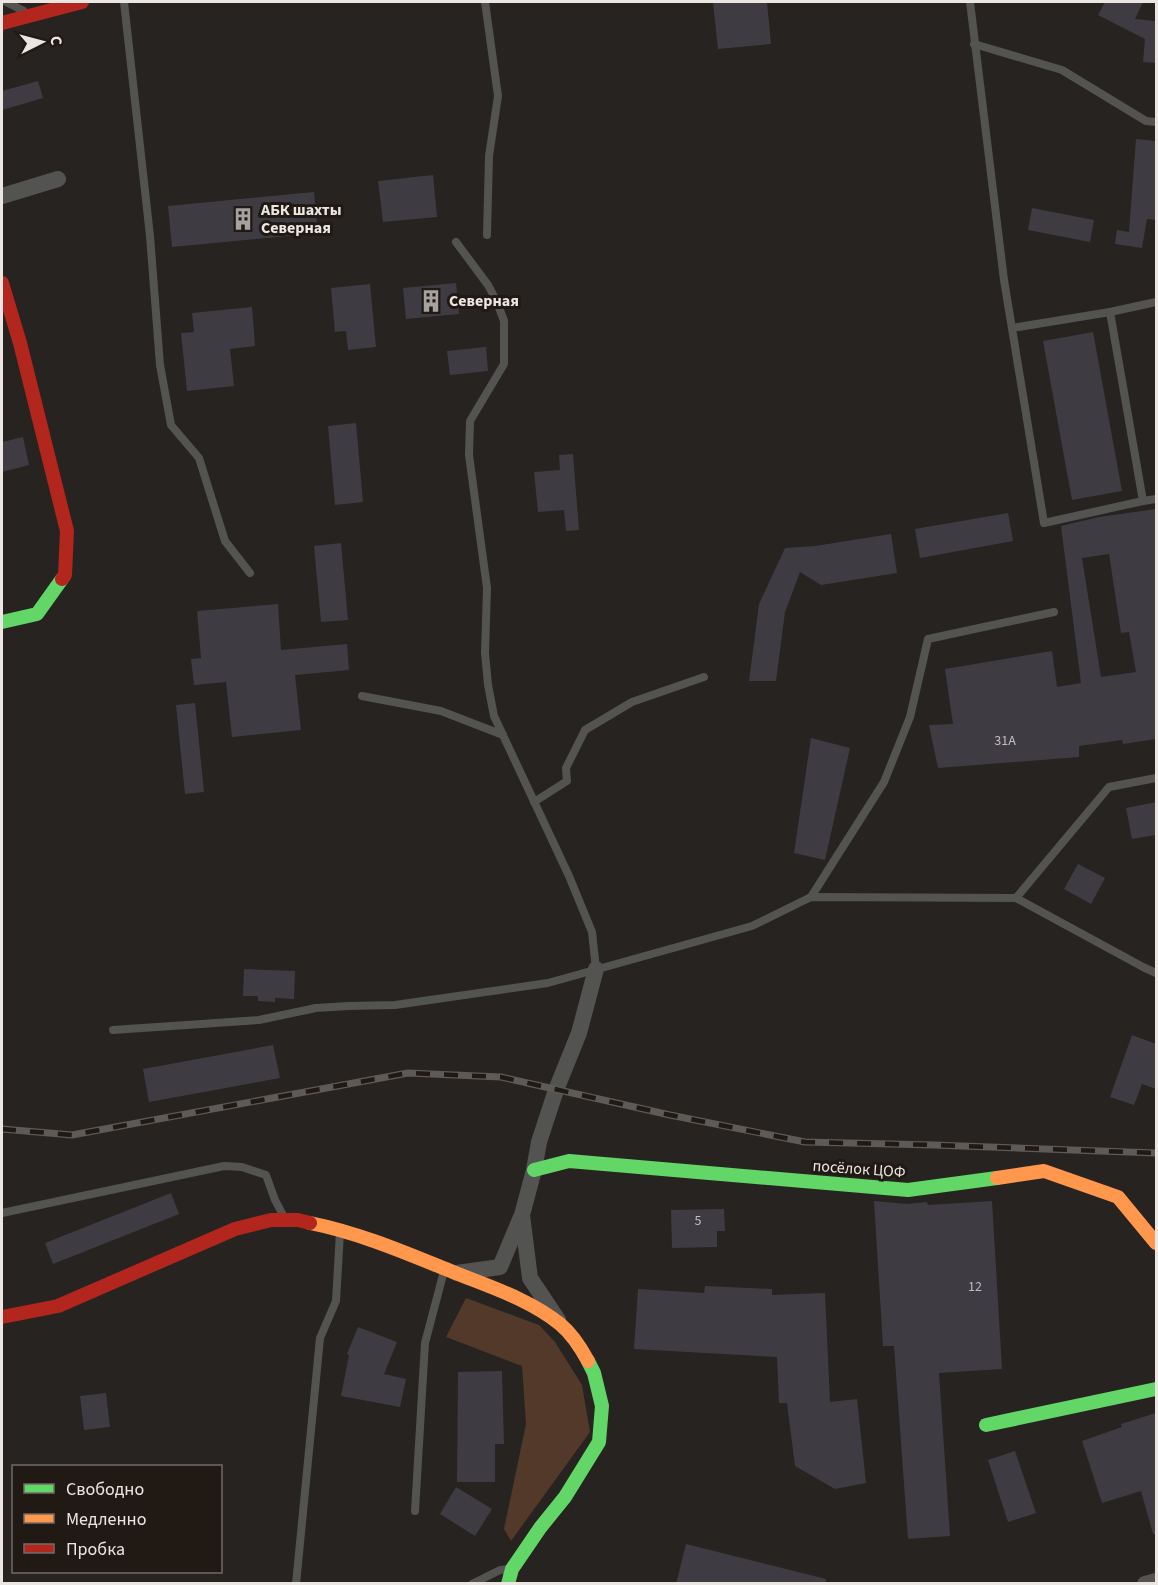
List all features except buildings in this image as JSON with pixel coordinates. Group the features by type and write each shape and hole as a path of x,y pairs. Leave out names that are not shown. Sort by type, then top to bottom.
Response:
{"street":[{"path":"2,23 82,2"},
{"path":"2,196 58,179"},
{"path":"2,283 20,343 67,531 65,575 37,614 2,621"},
{"path":"450,1270 500,1267 522,1215 539,1142 556,1090 579,1033 596,969"},
{"name":"посёлок ЦОФ","path":"534,1170 569,1161 908,1190 1044,1172 1118,1197 1156,1243"},
{"path":"508,1584 512,1569 565,1497 599,1442 602,1406 594,1373 581,1348 561,1325 531,1278 522,1215"},
{"path":"2,1317 58,1306 235,1229 271,1220 298,1220 340,1228 450,1270 520,1299 561,1325"},
{"path":"986,1425 1156,1389"},
{"path":"1145,1584 1156,1581"}],"lane":[{"path":"6,2 31,15"},
{"path":"124,2 150,236 160,365 171,425 199,458 225,541 250,573"},
{"path":"485,2 498,96 489,156 487,235"},
{"path":"970,2 1004,280 1044,523 1156,499"},
{"path":"974,44 1062,70 1146,121 1156,122"},
{"path":"456,242 488,285 504,321 504,364 470,422 469,455 487,588 485,653 488,685 494,716 569,876 592,932 596,969"},
{"path":"1012,328 1156,302"},
{"path":"1110,312 1143,501"},
{"path":"811,897 885,782 910,717 928,639 1054,612"},
{"path":"534,802 567,781 566,768 585,730 633,702 704,677"},
{"path":"362,696 441,711 503,735"},
{"path":"1016,897 1109,787 1156,778"},
{"path":"114,1030 259,1020 316,1008 395,1005 548,983 752,926 811,897 1016,897 1156,973"},
{"path":"2,1213 224,1166 242,1167 266,1175 285,1220"},
{"path":"296,1584 320,1338 336,1301 340,1228"},
{"path":"415,1511 425,1343 450,1270"},
{"path":"472,1584 500,1570 512,1569"}],"shaded area":[{"path":"466,1298 539,1325 555,1342 582,1385 590,1432 511,1541 504,1529 526,1424 522,1366 446,1337"}],"railway":[{"path":"2,1129 72,1135 408,1073 501,1077 670,1115 805,1142 1156,1153"}],"traffic: fast":[{"path":"2,622 37,614 62,579"},
{"path":"534,1170 569,1161 908,1190 997,1178"},
{"path":"508,1584 512,1569 565,1497 599,1442 602,1406 594,1373 588,1361"},
{"path":"986,1425 1156,1389"}],"traffic: slow":[{"path":"997,1178 1044,1171 1118,1197 1156,1243"},
{"path":"310,1223 383,1244 495,1288 535,1307 564,1328 576,1341 588,1361"}],"traffic: jam":[{"path":"2,23 82,2"},
{"path":"2,283 20,343 67,531 65,575 62,579"},
{"path":"2,1317 58,1306 235,1229 271,1220 298,1220 310,1223"}],"place":[{"name":"АБК шахты Северная","path":"243,219"},
{"name":"Северная","path":"431,301"}]}
